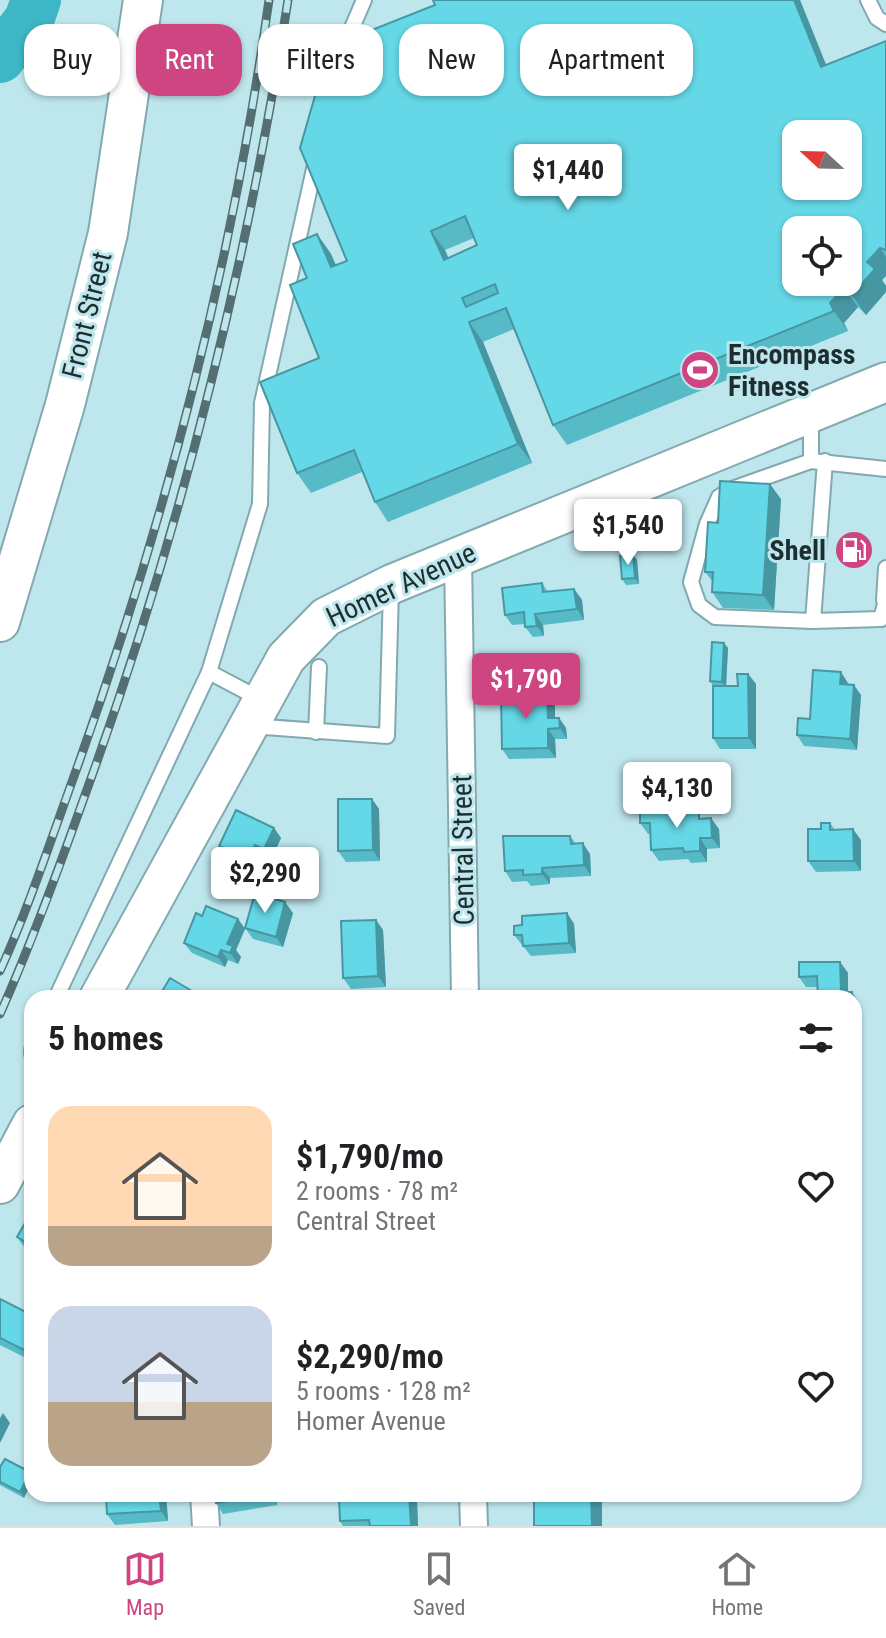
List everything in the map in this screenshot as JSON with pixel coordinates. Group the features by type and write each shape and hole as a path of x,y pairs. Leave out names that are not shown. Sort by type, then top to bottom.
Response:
{"street":[{"name":"Front Street","path":"0,622 65,405 105,246 143,0"},
{"name":"Homer Avenue","path":"103,990 254,713 286,658 309,631 337,610 392,584 886,382"},
{"name":"Central Street","path":"458,557 465,990"},
{"path":"0,1184 24,1139"},
{"path":"204,1502 206,1526"},
{"path":"473,1502 474,1526"}],"lane":[{"path":"354,24 364,0"},
{"path":"868,0 877,18 886,24"},
{"path":"60,990 209,672 260,504 258,449 262,403 319,145"},
{"path":"811,412 818,461 813,621"},
{"path":"886,469 818,461 732,489 719,497 707,524 691,582 699,605 715,617 813,621 881,619 886,568"},
{"path":"209,672 254,713 316,732 387,736 392,584"},
{"path":"316,732 319,667"}],"building":[{"path":"433,0 794,0 821,67 886,41 886,250 880,248 867,262 875,269 862,284 862,216 782,216 782,296 837,296 830,303 834,311 553,425 506,308 469,322 518,444 375,502 354,450 297,473 260,382 319,358 290,285 307,278 293,244 317,234 331,267 347,261 300,148 315,96 383,96 383,26 435,5","holes":["465,216 477,245 444,260 431,231","495,284 498,293 466,307 462,298"]},
{"path":"720,481 770,484 763,595 712,592 713,572 705,572 708,522 718,523"},
{"path":"633,555 635,578 622,579 620,556"},
{"path":"542,583 543,592 574,589 577,609 535,614 537,626 525,627 524,612 505,615 502,588"},
{"path":"712,642 724,643 722,682 710,681"},
{"path":"813,670 841,672 840,684 854,685 850,739 797,735 798,718 810,719"},
{"path":"737,674 748,674 749,738 713,738 713,686 738,686"},
{"path":"547,693 548,718 559,718 560,728 548,729 548,748 502,749 501,694"},
{"path":"338,799 372,799 373,850 338,851"},
{"path":"236,810 274,828 264,849 255,845 248,859 219,846"},
{"path":"699,810 699,819 711,818 712,838 700,838 700,851 684,852 683,848 651,850 650,823 640,823 640,813"},
{"path":"821,823 830,823 830,830 853,829 854,861 808,861 808,829 821,829"},
{"path":"503,836 570,836 571,844 583,843 584,865 542,868 542,874 523,875 523,870 505,871"},
{"path":"255,893 285,902 276,937 245,928"},
{"path":"206,906 238,919 227,944 233,946 230,953 221,950 218,957 184,943 196,913 202,916"},
{"path":"567,913 569,943 523,946 522,935 514,935 514,926 522,925 522,916"},
{"path":"376,920 378,976 343,978 341,921"},
{"path":"799,962 840,962 841,990 818,990 817,976 799,977"},
{"path":"170,978 190,990 163,990"},
{"path":"24,1225 24,1241 17,1237"},
{"path":"0,1299 24,1311 24,1350 0,1338"},
{"path":"5,1459 24,1469 24,1484 20,1492 0,1482 0,1467"},
{"path":"106,1502 160,1502 161,1511 107,1514"},
{"path":"339,1502 410,1502 411,1526 370,1526 369,1520 340,1521"},
{"path":"534,1502 591,1502 592,1526 534,1526"}],"waterway":[{"path":"0,58 29,20 36,0"}],"railway":[{"path":"0,971 38,876 106,684 165,492 215,296 236,198 269,0"},
{"path":"0,1014 55,877 119,698 179,502 206,402 252,202 288,0"}],"place":[{"name":"Encompass Fitness","path":"700,370"},
{"name":"Shell","path":"854,550"}]}
